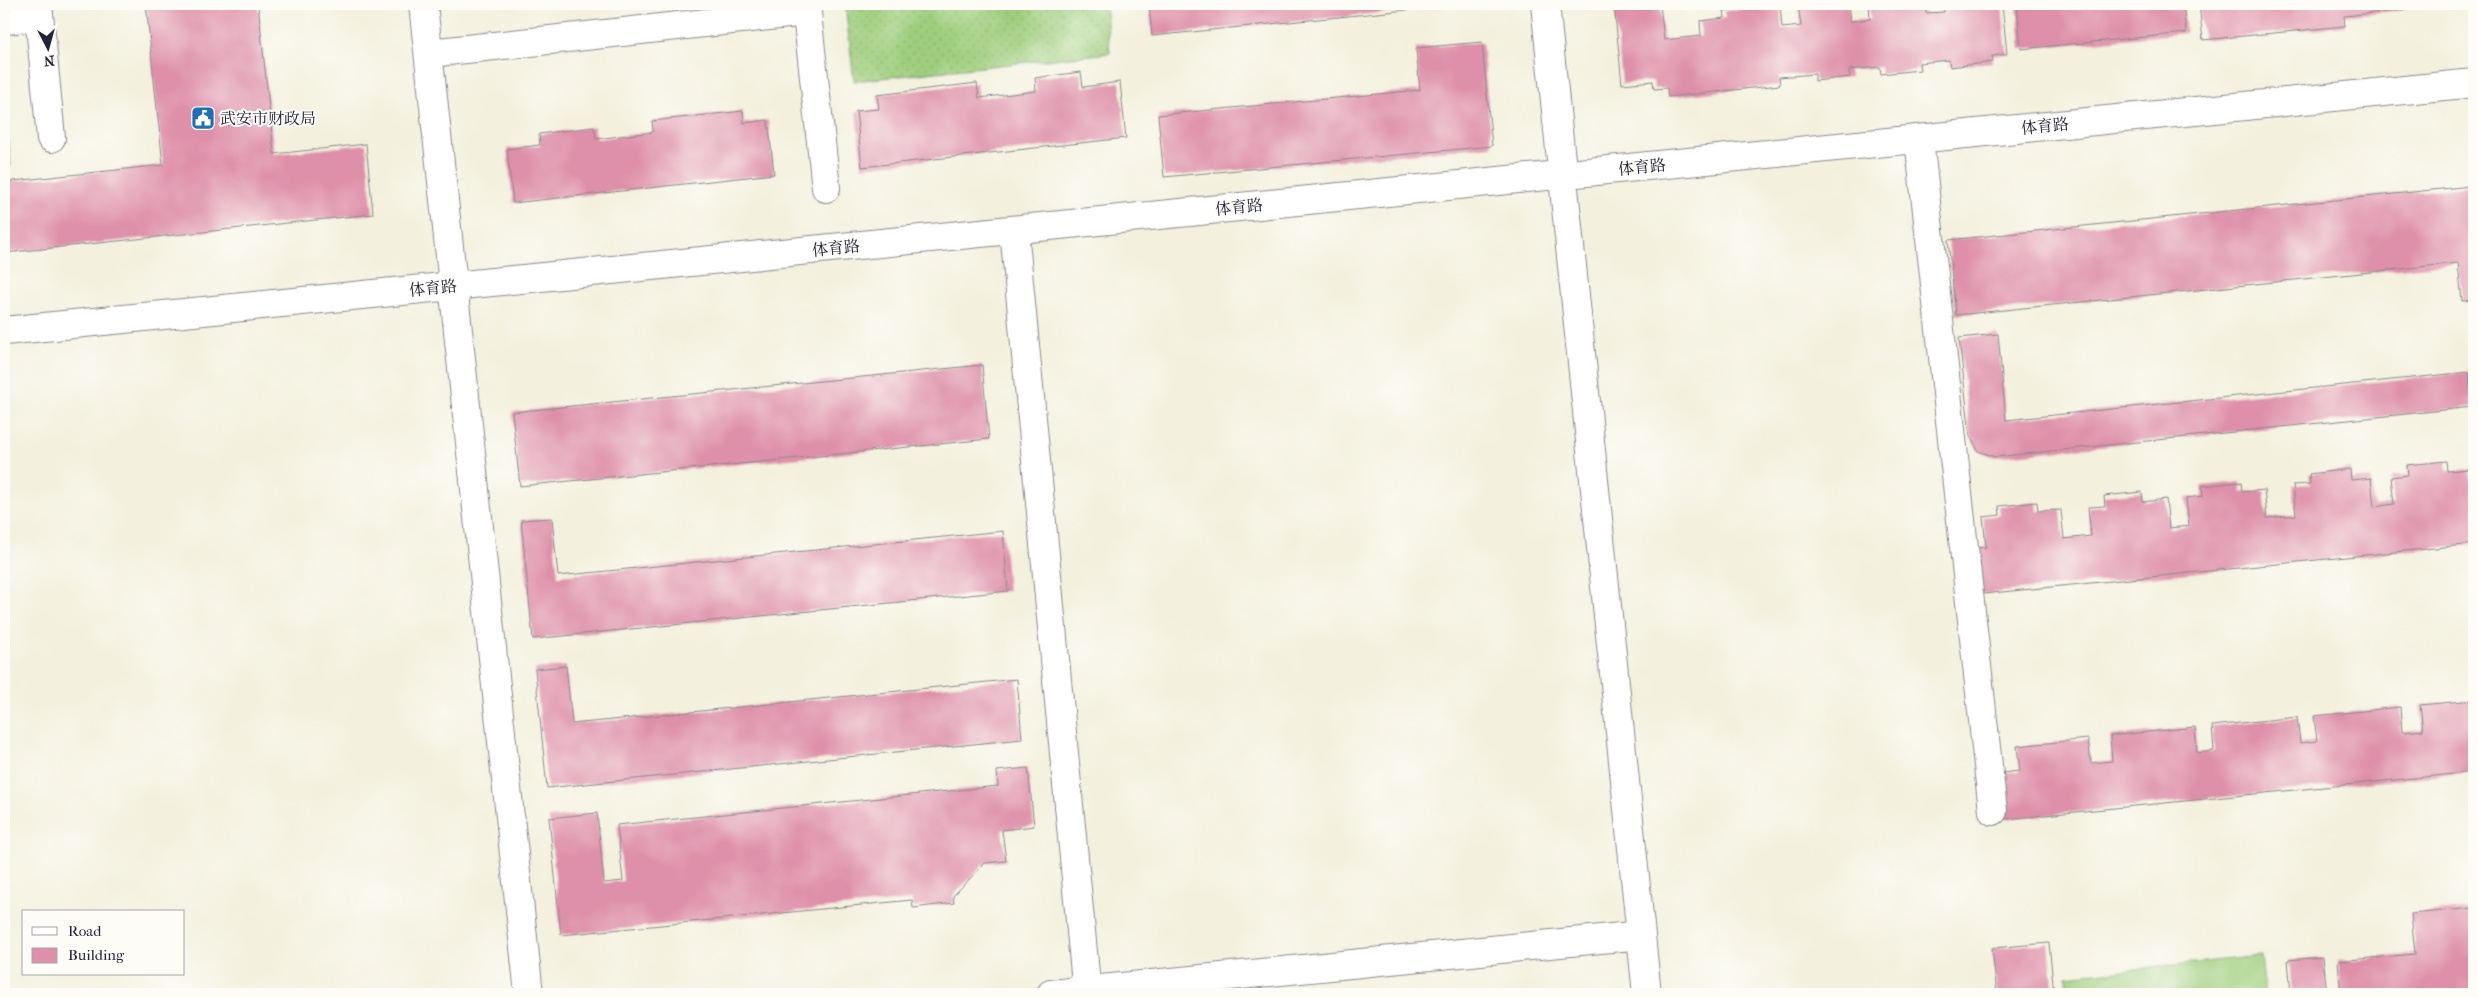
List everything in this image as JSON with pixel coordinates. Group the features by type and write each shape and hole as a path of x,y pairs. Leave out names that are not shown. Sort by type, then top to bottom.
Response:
{"street":[{"path":"423,4 528,994"},
{"path":"1545,4 1647,994"},
{"path":"429,53 806,8 826,188"},
{"path":"4,20 38,10 51,138"},
{"name":"体育路","path":"4,331 2474,83"},
{"path":"1919,139 1993,811"},
{"path":"1014,230 1087,992"},
{"path":"1051,994 1087,992 1641,935"}],"green space":[{"path":"845,4 1105,4 1110,53 854,81"},
{"path":"4,98 11,165 4,166"},
{"path":"2261,956 2265,994 2067,994 2066,976"}],"building":[{"path":"146,4 258,4 274,154 366,144 373,214 4,253 4,182 163,165"},
{"path":"1149,4 1456,4 1456,5 1152,36"},
{"path":"1614,4 1660,4 1664,40 1701,36 1700,21 1725,18 1724,11 1780,5 1782,28 1801,26 1798,4 1848,4 1850,21 1870,19 1869,4 1925,4 1926,13 1944,12 1943,4 1996,4 1996,6 2002,5 2007,54 1992,56 1993,62 1950,67 1949,60 1919,63 1920,70 1881,74 1880,67 1849,70 1850,77 1815,81 1815,74 1779,77 1780,85 1668,97 1667,88 1654,89 1653,81 1622,84"},
{"path":"2017,4 2183,4 2186,33 2021,49"},
{"path":"2199,4 2403,4 2403,10 2344,16 2345,26 2203,40"},
{"path":"1482,42 1492,146 1164,177 1158,115 1420,90 1416,48"},
{"path":"1081,72 1083,87 1120,82 1126,138 862,167 856,111 879,109 877,95 977,83 979,98 1036,91 1035,78"},
{"path":"743,111 744,123 768,120 774,174 513,203 507,149 540,145 539,134 594,127 596,139 653,132 652,121"},
{"path":"2471,186 2474,215 2474,300 2462,301 2458,263 1956,315 1948,240"},
{"path":"1998,334 2006,420 2469,372 2472,407 1995,457 1978,451 1970,435 1959,338"},
{"path":"982,365 989,439 520,486 512,412"},
{"path":"2446,461 2447,471 2469,469 2472,497 2474,497 2474,544 1973,595 1968,549 1986,547 1983,517 2000,515 1999,506 2037,502 2038,511 2061,510 2064,539 2091,536 2088,507 2105,506 2104,496 2142,492 2143,502 2166,499 2169,528 2189,526 2186,498 2203,496 2202,486 2241,482 2242,492 2264,490 2267,518 2296,515 2293,485 2310,484 2309,474 2350,469 2351,480 2371,478 2374,507 2394,504 2391,477 2408,475 2407,465"},
{"path":"552,518 558,576 1003,531 1008,591 533,639 521,520"},
{"path":"566,666 572,724 1017,679 1022,739 547,788 535,669"},
{"path":"2474,700 2474,772 2005,819 2001,773 2020,771 2017,746 2088,739 2091,763 2112,761 2110,736 2195,727 2197,753 2214,751 2212,726 2297,717 2300,743 2317,741 2314,716 2400,707 2402,732 2423,730 2420,705"},
{"path":"1028,768 1034,826 1002,830 1006,861 985,863 953,896 954,903 913,908 912,900 561,935 549,818 597,813 604,883 623,881 617,825 998,786 997,771"},
{"path":"2474,908 2474,994 2341,994 2338,961 2415,954 2411,914"},
{"path":"2049,943 2054,994 1997,994 1992,948"},
{"path":"2323,957 2327,994 2291,994 2288,960"}],"place":[{"name":"武安市财政局","path":"203,118"}]}
